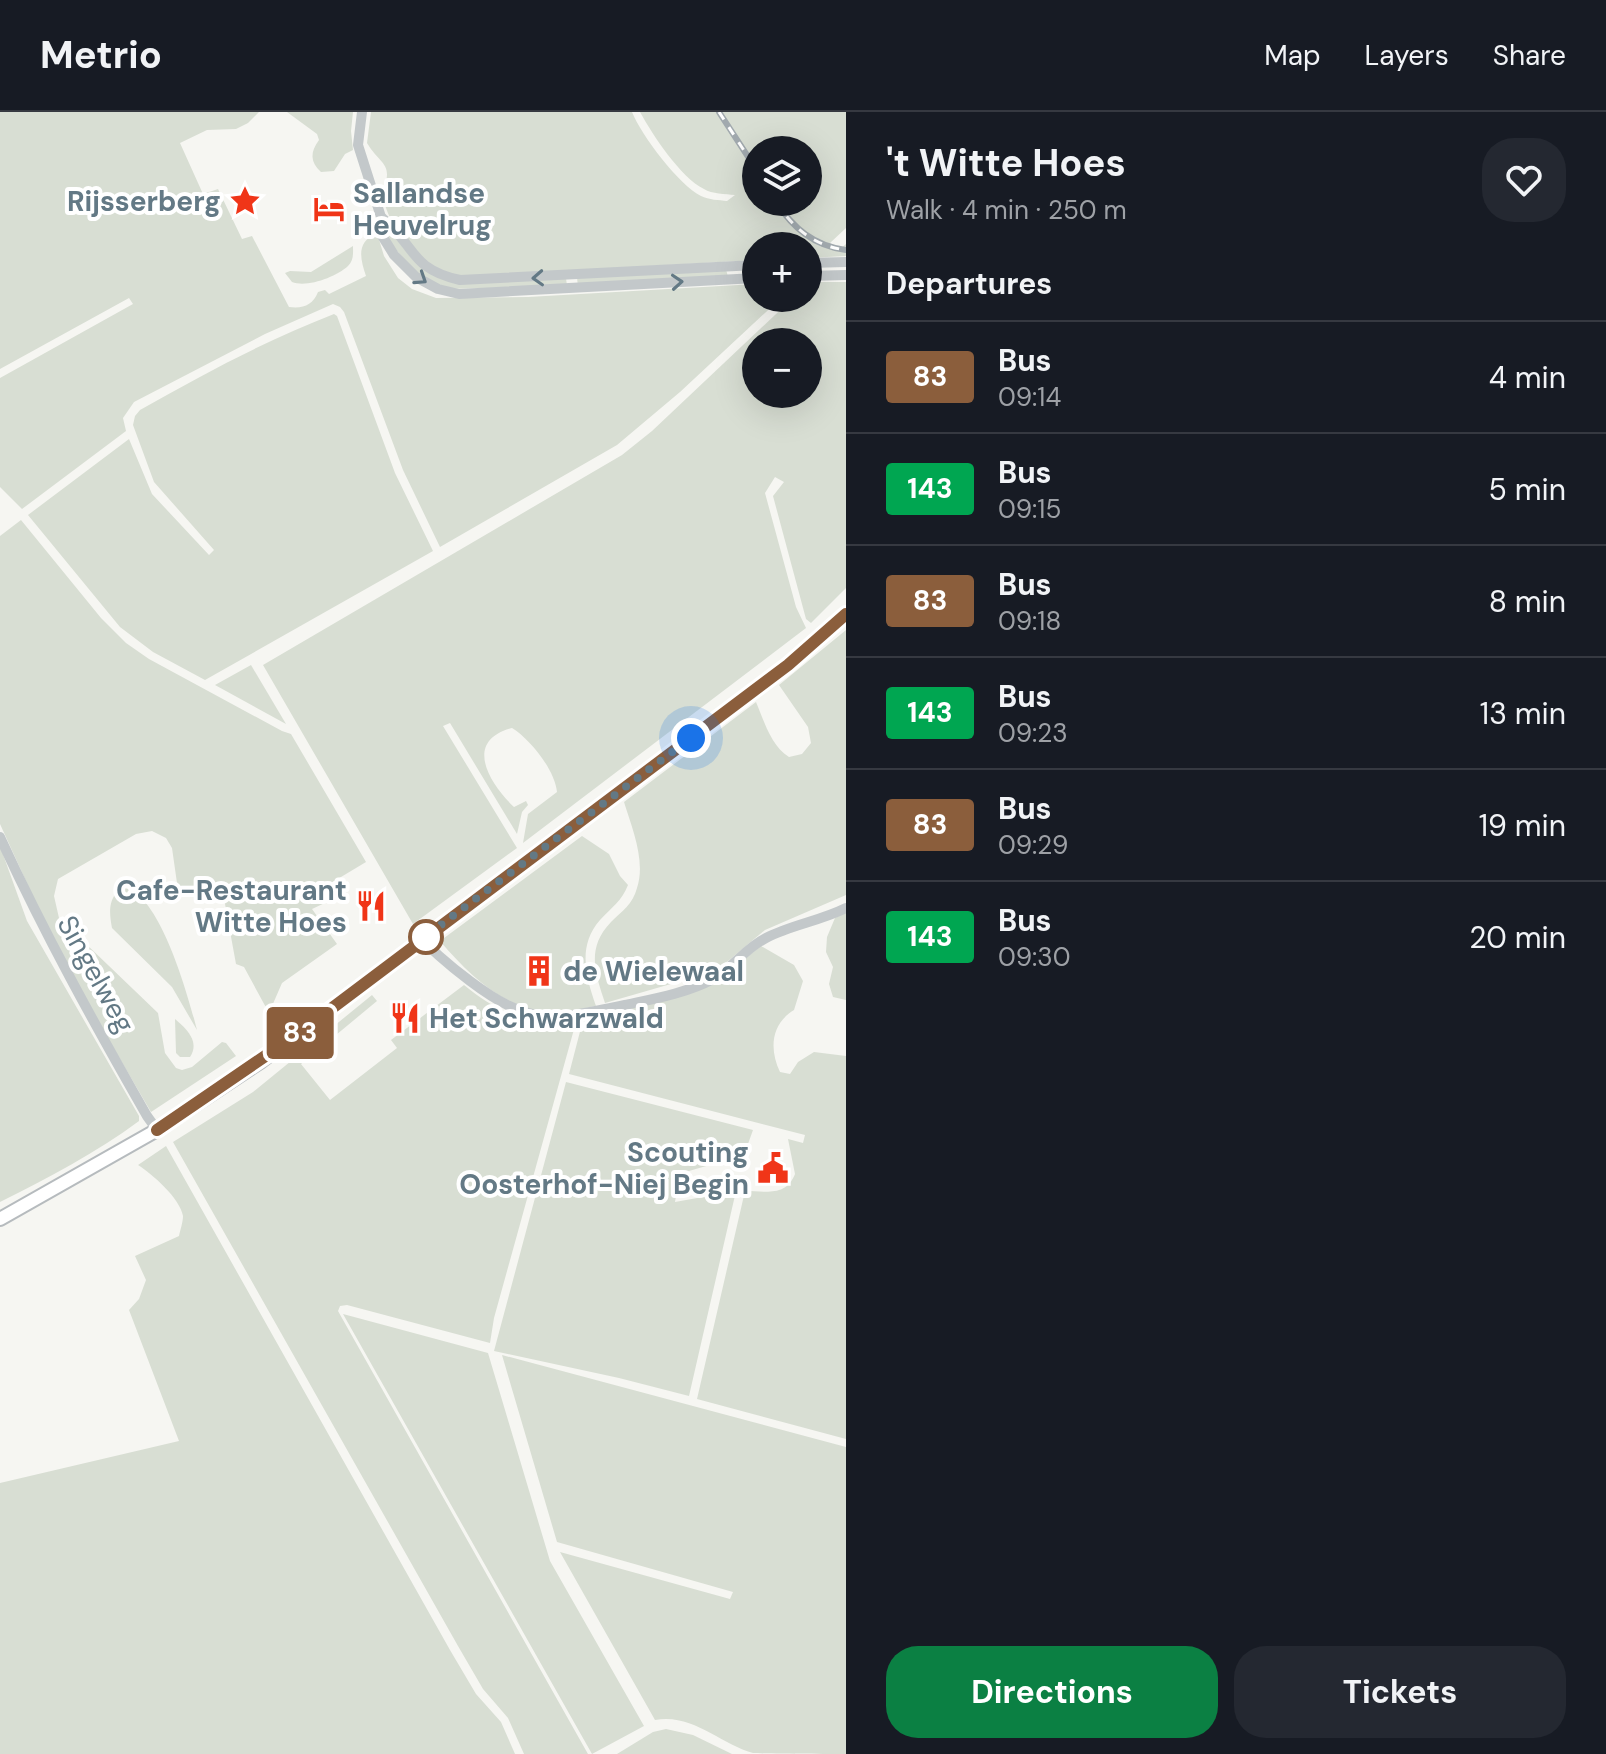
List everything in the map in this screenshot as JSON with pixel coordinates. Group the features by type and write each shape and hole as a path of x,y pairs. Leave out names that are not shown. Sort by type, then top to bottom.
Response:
{"main road":[{"path":"0,1219 157,1130 269,1055 418,936 788,665 846,614"}],"street":[{"path":"362,112 358,145 381,217 381,234 394,255 416,277 438,289 459,294 742,279"},
{"path":"381,217 393,227 421,265 439,276 471,281 742,266"},
{"path":"822,263 846,262"},
{"path":"822,276 846,275"},
{"path":"571,276 571,289"},
{"name":"Singelweg","path":"0,837 70,981 157,1130"},
{"path":"418,936 448,964 504,1005 534,1015 562,1017 639,1002 694,987 724,972 766,938 846,908"}],"shaded area":[{"path":"0,112 259,112 236,129 207,130 180,143 203,194 218,189 242,239 252,236 289,307 307,305 318,292 325,290 329,294 366,276 361,251 366,241 377,233 384,256 398,278 412,289 436,298 528,297 742,285 742,312 766,312 749,328 742,328 742,334 617,445 440,547 403,470 344,312 333,304 265,334 134,402 123,418 126,431 22,509 0,487 0,378 133,304 129,298 0,369"},
{"path":"287,112 353,112 353,150 345,154 334,171 321,172 312,157 319,140 317,134"},
{"path":"371,112 632,112 652,146 682,181 701,196 727,201 735,195 707,191 677,166 640,112 846,112 846,228 830,243 838,251 846,244 846,256 822,257 822,232 742,232 742,261 456,277 418,256 398,233 382,192 386,170 367,143"},
{"path":"387,227 412,259 436,276 566,278 567,286 445,289 417,274 386,238"},
{"path":"353,246 350,264 329,277 298,283 292,282 285,273 311,272"},
{"path":"726,269 728,277 578,286 577,278"},
{"path":"822,282 846,282 846,588 811,623 806,619 773,496 784,482 775,477 765,493 796,607 806,628 523,843 528,814 557,792 552,774 540,756 512,728 488,742 485,752 485,763 496,786 514,807 526,801 528,805 522,812 517,834 450,723 443,726 517,848 413,924 263,665 622,455 742,346 742,408 822,408 822,328 761,328 778,312 822,312"},
{"path":"334,314 395,473 433,551 205,680 153,652 120,627 28,515 129,439 152,494 209,555 214,550 154,482 133,425 135,416 187,383"},
{"path":"21,520 101,618 126,643 149,659 291,734 366,862 331,883 327,902 312,909 337,944 282,983 269,1013 244,967 236,964 221,882 178,890 172,848 166,838 152,831 136,834 58,879 54,896 59,918 158,1013 165,1053 176,1068 192,1067 222,1042 236,1056 151,1112 62,960 0,824 0,536"},
{"path":"846,630 846,895 765,930 709,973 605,1003 596,971 595,951 603,932 633,899 639,878 637,845 624,802 756,702 777,746 789,757 802,754 811,743 808,727 779,685"},
{"path":"251,665 286,724 215,685"},
{"path":"582,836 609,854 628,885 588,940 587,973 596,1006 552,1013 518,1005 489,989 440,941"},
{"path":"0,846 27,921 139,1116 139,1121 89,1154 0,1202"},
{"path":"121,888 135,893 148,905 160,924 179,971 197,1030 172,987 112,928 110,906"},
{"path":"846,912 846,1000 833,997 829,984 833,967 826,952 827,937 835,918"},
{"path":"761,946 794,965 803,981 794,1010 781,1022 774,1038 774,1055 780,1072 790,1074 798,1062 814,1052 846,1056 846,1439 697,1399 745,1191 774,1191 786,1186 795,1174 788,1139 803,1143 805,1135 569,1074 583,1020 661,1001 718,980"},
{"path":"464,985 516,1017 545,1024 576,1022 494,1318 490,1343 347,1305 340,1306 338,1311 588,1754 524,1754 508,1718 483,1689 173,1142 253,1092 372,995 377,1001 301,1064 330,1100 397,1048 391,1040"},
{"path":"175,1019 188,1031 193,1041 190,1057 180,1057 176,1053"},
{"path":"566,1082 753,1130 744,1155 689,1171 679,1178 675,1202 736,1191 689,1396 494,1351"},
{"path":"166,1146 450,1650 476,1694 501,1722 515,1754 0,1754 0,1483 179,1441 129,1310 139,1299 146,1280 135,1256 179,1236 182,1224 183,1216 177,1202 158,1180 138,1165"},
{"path":"343,1314 488,1353 550,1561 644,1726 592,1754"},
{"path":"502,1355 846,1447 846,1754 753,1753 694,1725 669,1719 655,1720 560,1552 730,1599 733,1592 557,1542"},
{"path":"666,1729 693,1735 732,1754 617,1754 653,1732"}],"railway":[{"path":"719,112 742,147"},
{"path":"787,216 814,240 846,250"}],"bus line":[{"name":"83","path":"157,1130 299,1033 788,665 846,614"}],"place":[{"name":"Rijsserberg","path":"245,201"},
{"name":"Sallandse Heuvelrug","path":"329,209"},
{"name":"Cafe-Restaurant Witte Hoes","path":"371,906"},
{"name":"de Wielewaal","path":"539,971"},
{"name":"Het Schwarzwald","path":"405,1018"},
{"name":"Scouting Oosterhof-Niej Begin","path":"773,1168"}],"route":[{"path":"426,937 422,939 691,738"}]}
